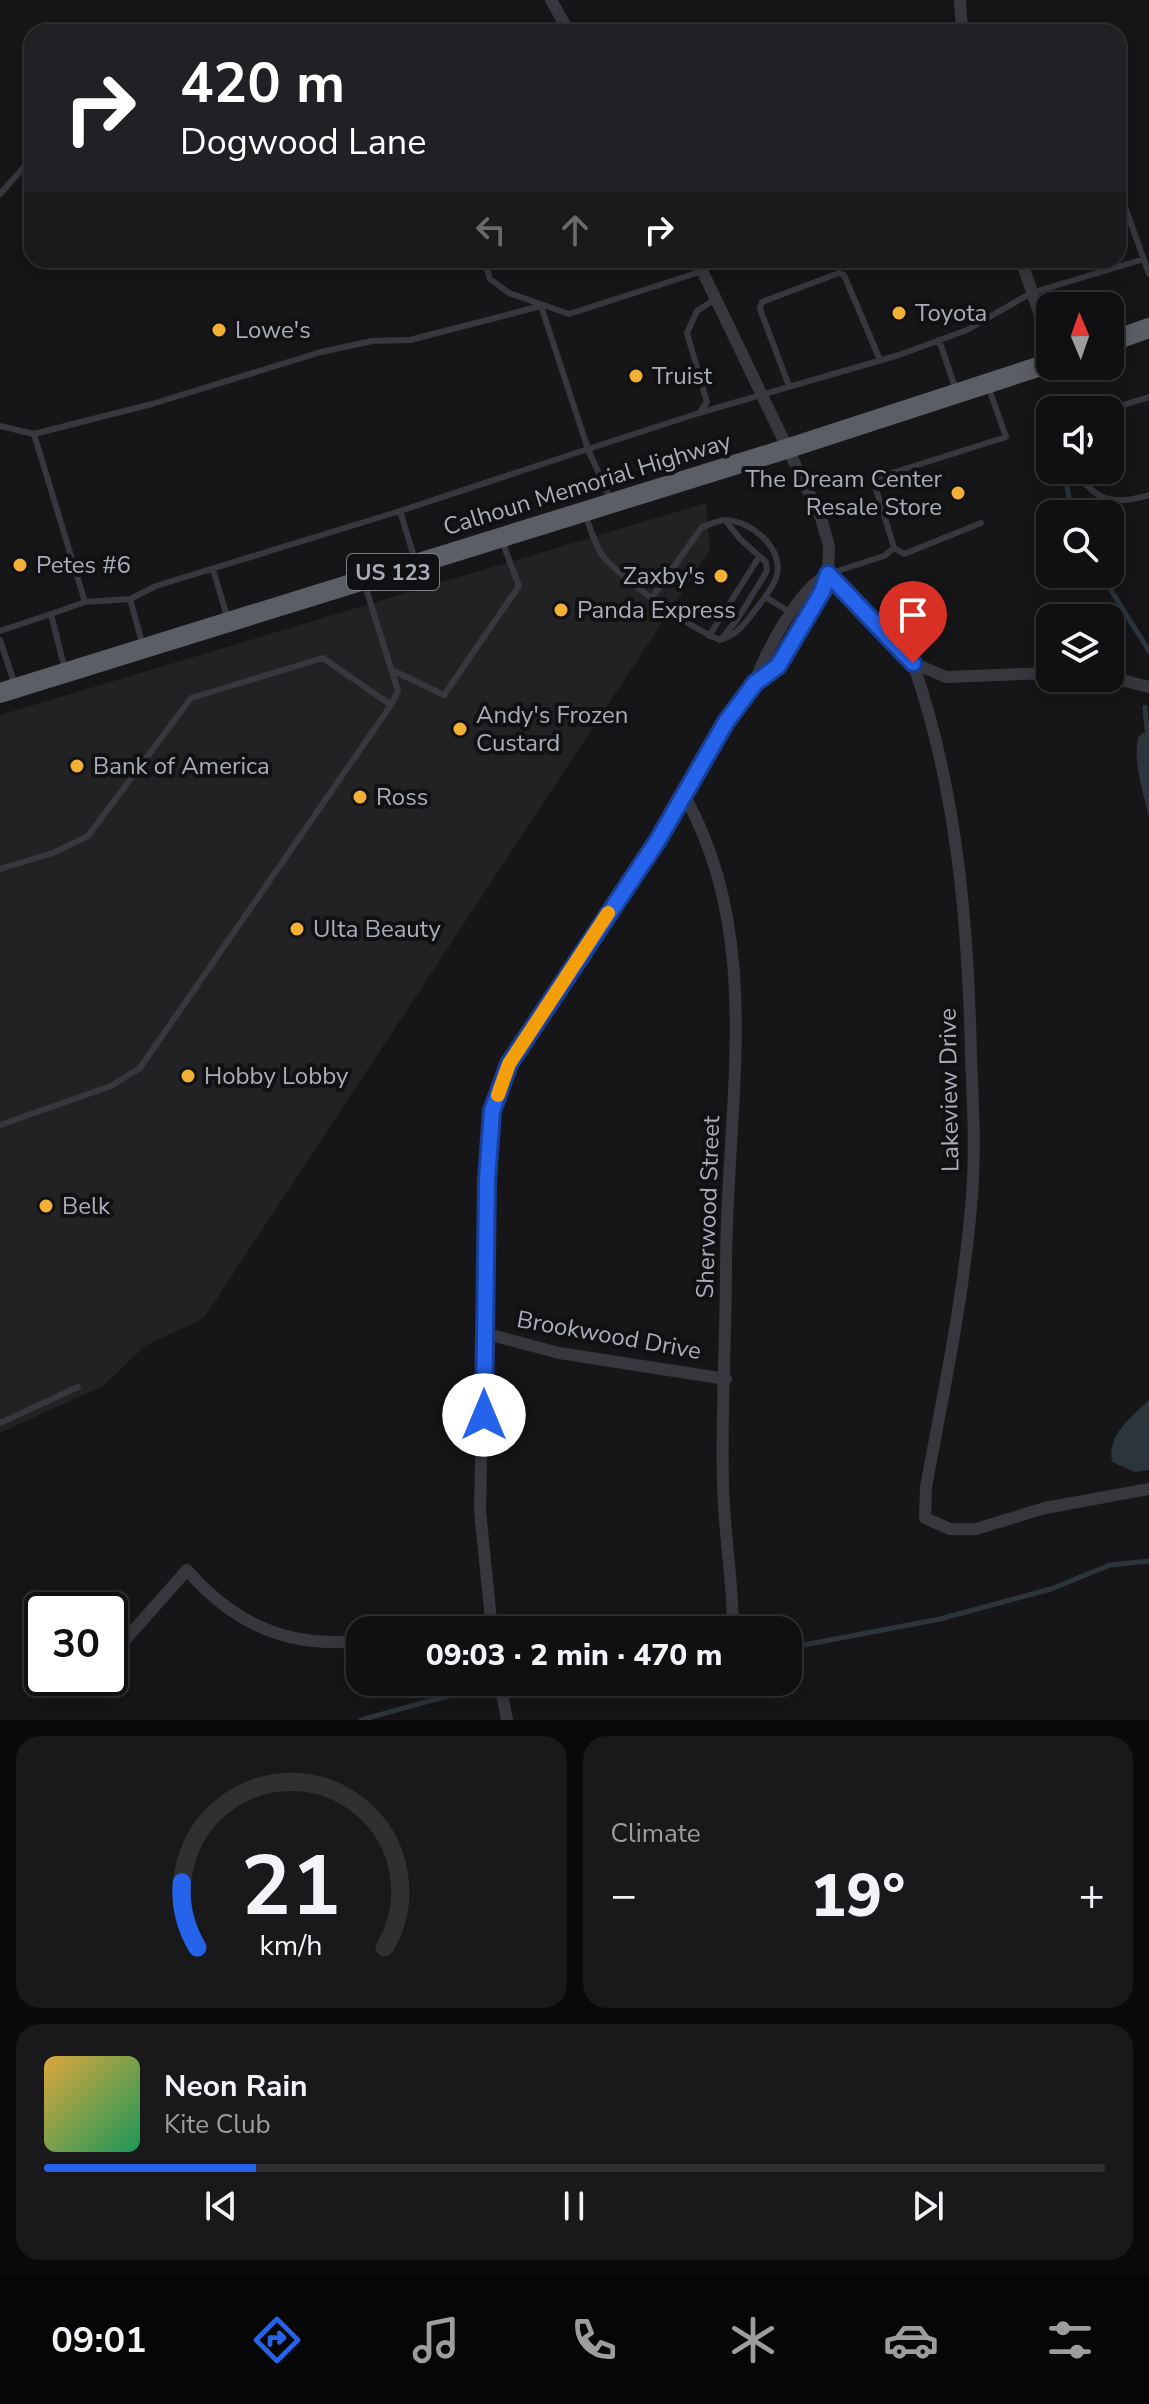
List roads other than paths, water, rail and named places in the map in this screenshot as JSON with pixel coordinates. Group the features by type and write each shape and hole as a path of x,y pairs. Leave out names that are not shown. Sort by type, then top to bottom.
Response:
{"highway":[{"path":"1124,337 1149,328"},
{"name":"Calhoun Memorial Highway","path":"8,690 229,624 1036,367"}],"street":[{"path":"551,0 564,24"},
{"path":"960,0 962,24"},
{"path":"491,1616 480,1511 487,1180 492,1111 509,1064 658,840 726,722 755,683 778,666 822,592 828,574 829,546 821,518 702,268"},
{"path":"1023,268 1036,306"},
{"path":"755,683 764,656 812,582 828,574"},
{"path":"828,574 913,663 946,677 1036,674"},
{"name":"Lakeview Drive","path":"913,663 938,740 962,881 970,983 974,1145 969,1225 926,1487 925,1518 950,1529 976,1529 1045,1508 1149,1489"},
{"path":"1124,681 1144,686"},
{"name":"Sherwood Street","path":"684,795 702,827 728,912 737,1019 726,1248 723,1485 732,1616"},
{"name":"Brookwood Drive","path":"484,1333 559,1353 726,1379"},
{"path":"128,1637 187,1570 214,1601 252,1625 286,1637 346,1640"},
{"path":"503,1696 507,1720"}],"lane":[{"path":"0,194 24,167"},
{"path":"1126,209 1149,274"},
{"path":"1126,264 1144,259"},
{"path":"487,268 490,279 509,293 569,314 692,268"},
{"path":"0,631 85,602 130,599 156,586 400,511 699,413 880,360 967,330 1031,293 1114,268"},
{"path":"789,386 760,309 762,302 839,273 844,275 880,360"},
{"path":"699,413 707,402 687,333 697,311 717,298"},
{"path":"0,426 34,434 152,404 321,352 372,341 412,340 541,306"},
{"path":"541,306 588,449 611,502"},
{"path":"939,340 957,393"},
{"path":"981,523 904,554 894,548 873,479 1006,437 987,383"},
{"path":"1124,405 1149,397"},
{"path":"34,434 85,602"},
{"path":"1089,484 1112,502 1121,504 1149,495"},
{"path":"400,511 416,564"},
{"path":"583,512 604,559 661,603 709,636 720,640 737,634 765,597 777,576 777,555 763,536 725,520 702,527 693,535 653,596"},
{"path":"720,640 737,620 767,571 766,562 725,520"},
{"path":"393,671 444,695 519,586 501,538"},
{"path":"828,574 884,556 894,548"},
{"path":"709,636 759,557"},
{"path":"213,569 229,624"},
{"path":"0,1125 111,1086 140,1068 391,705 398,691 364,581"},
{"path":"765,597 793,614"},
{"path":"130,599 145,650"},
{"path":"51,614 66,673"},
{"path":"0,640 8,690"},
{"path":"0,869 53,853 88,836 191,698 323,658 391,705"},
{"path":"0,1423 78,1387"}],"waterway":[{"path":"1066,484 1070,500"},
{"path":"1110,588 1149,651"},
{"path":"1145,707 1147,730"},
{"path":"802,1645 940,1619 1051,1589 1110,1565 1149,1561"},
{"path":"361,1720 447,1696"}],"place":[{"name":"Toyota","path":"899,313"},
{"name":"Lowe's","path":"219,330"},
{"name":"Truist","path":"636,376"},
{"name":"The Dream Center Resale Store","path":"958,493"},
{"name":"Petes #6","path":"20,565"},
{"name":"Zaxby's","path":"721,576"},
{"name":"Panda Express","path":"561,610"},
{"name":"Andy's Frozen Custard","path":"460,729"},
{"name":"Bank of America","path":"77,766"},
{"name":"Ross","path":"360,797"},
{"name":"Ulta Beauty","path":"297,929"},
{"name":"Hobby Lobby","path":"188,1076"},
{"name":"Belk","path":"46,1206"}]}
